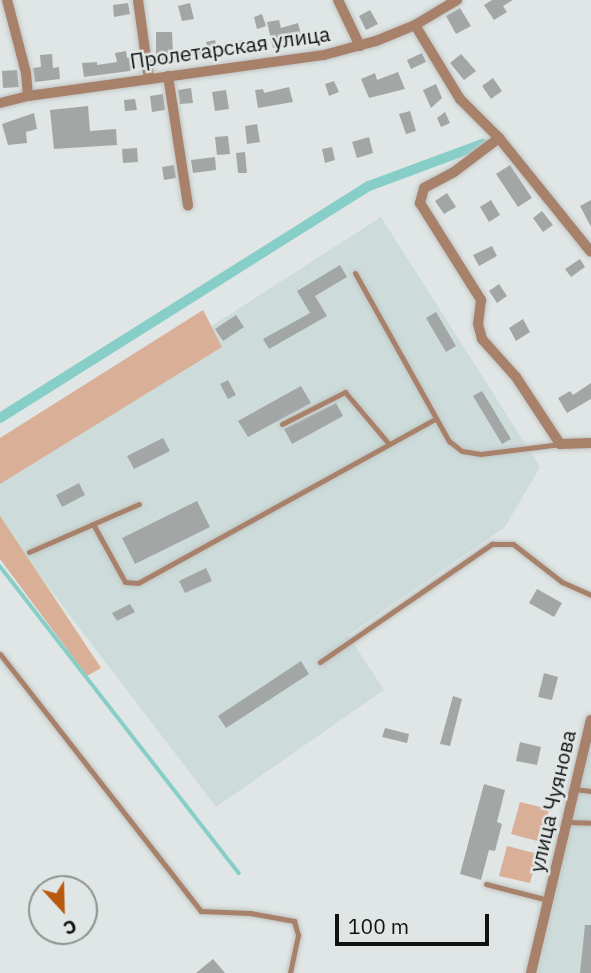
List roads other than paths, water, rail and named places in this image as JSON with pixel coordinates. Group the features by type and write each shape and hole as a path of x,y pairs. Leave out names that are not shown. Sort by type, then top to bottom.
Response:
{"street":[{"path":"7,0 26,73 28,96"},
{"path":"138,0 149,79"},
{"path":"338,0 360,46"},
{"name":"Пролетарская улица","path":"0,103 28,96 300,59 360,46 415,25 457,0"},
{"path":"415,25 460,99 499,138 591,252"},
{"path":"168,76 188,205"},
{"path":"499,138 454,172 424,188 420,203 481,300 478,324 482,339 516,377 560,444 591,443"},
{"name":"улица Чуянова","path":"531,973 591,720"}],"lane":[{"path":"355,273 449,441 462,451 481,454 560,444"},
{"path":"282,425 345,392 389,444"},
{"path":"93,524 125,582 138,583 435,419"},
{"path":"29,552 139,504"},
{"path":"320,662 492,544 513,544 562,582 591,595"},
{"path":"0,654 201,911 250,912 294,921 298,935 290,973"},
{"path":"574,789 591,791"},
{"path":"566,822 591,824"},
{"path":"486,884 548,900"},
{"path":"531,973 536,973"}],"waterway":[{"path":"0,418 369,186 482,144"},
{"path":"0,566 239,873"}]}
